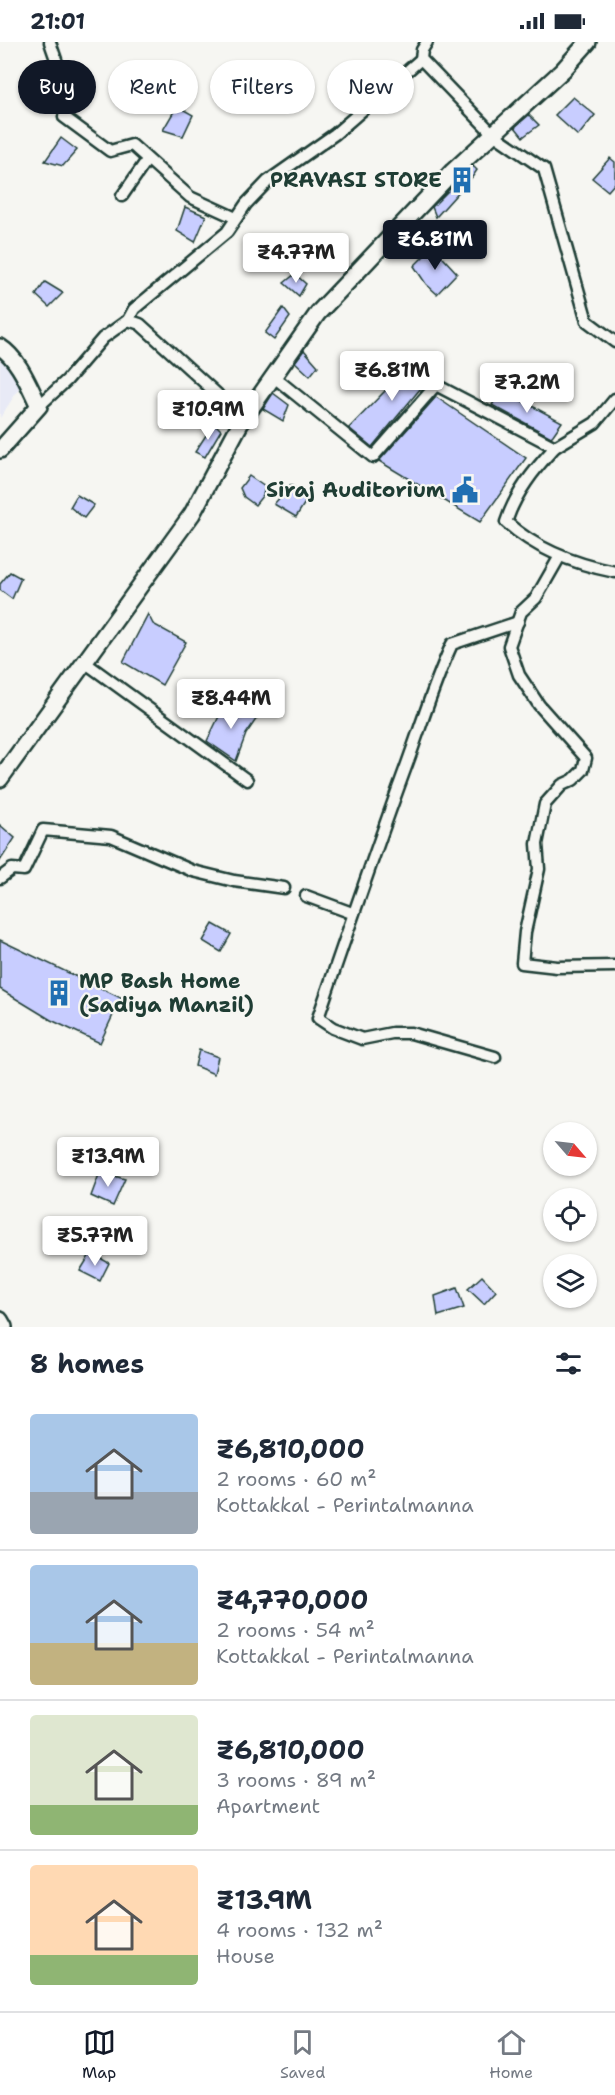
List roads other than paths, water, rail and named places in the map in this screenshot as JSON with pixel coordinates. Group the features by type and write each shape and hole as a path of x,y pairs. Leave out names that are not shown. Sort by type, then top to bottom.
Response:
{"main road":[{"path":"0,779 83,661 154,569 192,514 240,424 318,313 453,171 563,70 588,42"},
{"path":"0,347 6,351 21,371 39,406 0,450"},
{"path":"0,1320 4,1327"}],"street":[{"path":"50,42 67,108 64,117 110,151 132,145 190,197 236,218"},
{"path":"39,406 67,380 103,338 128,320 134,309 219,239 246,204 268,181 335,134 422,48 493,134 544,169 587,321 615,342"},
{"path":"122,196 147,160"},
{"path":"128,320 140,324 217,394 240,424"},
{"path":"274,377 373,458 435,385 555,447"},
{"path":"615,399 595,423 555,447 535,468 513,500 506,522 525,540 579,565 615,572"},
{"path":"560,556 536,598 521,612 509,646 519,675 551,720 586,758 583,770 573,780 562,785 545,804 537,844 540,869 525,932 522,963 557,968 615,966"},
{"path":"495,1057 411,1033 362,1039 333,1028 318,1018 352,913 418,736 434,684 453,644 518,622"},
{"path":"83,661 247,780"},
{"path":"0,878 12,869 24,870 44,830 111,836 193,871 234,881 284,888"},
{"path":"306,896 352,913"}],"place":[{"name":"PRAVASI STORE","path":"462,180"},
{"name":"Siraj Auditorium","path":"465,490"},
{"name":"MP Bash Home (Sadiya Manzil)","path":"59,993"}]}
